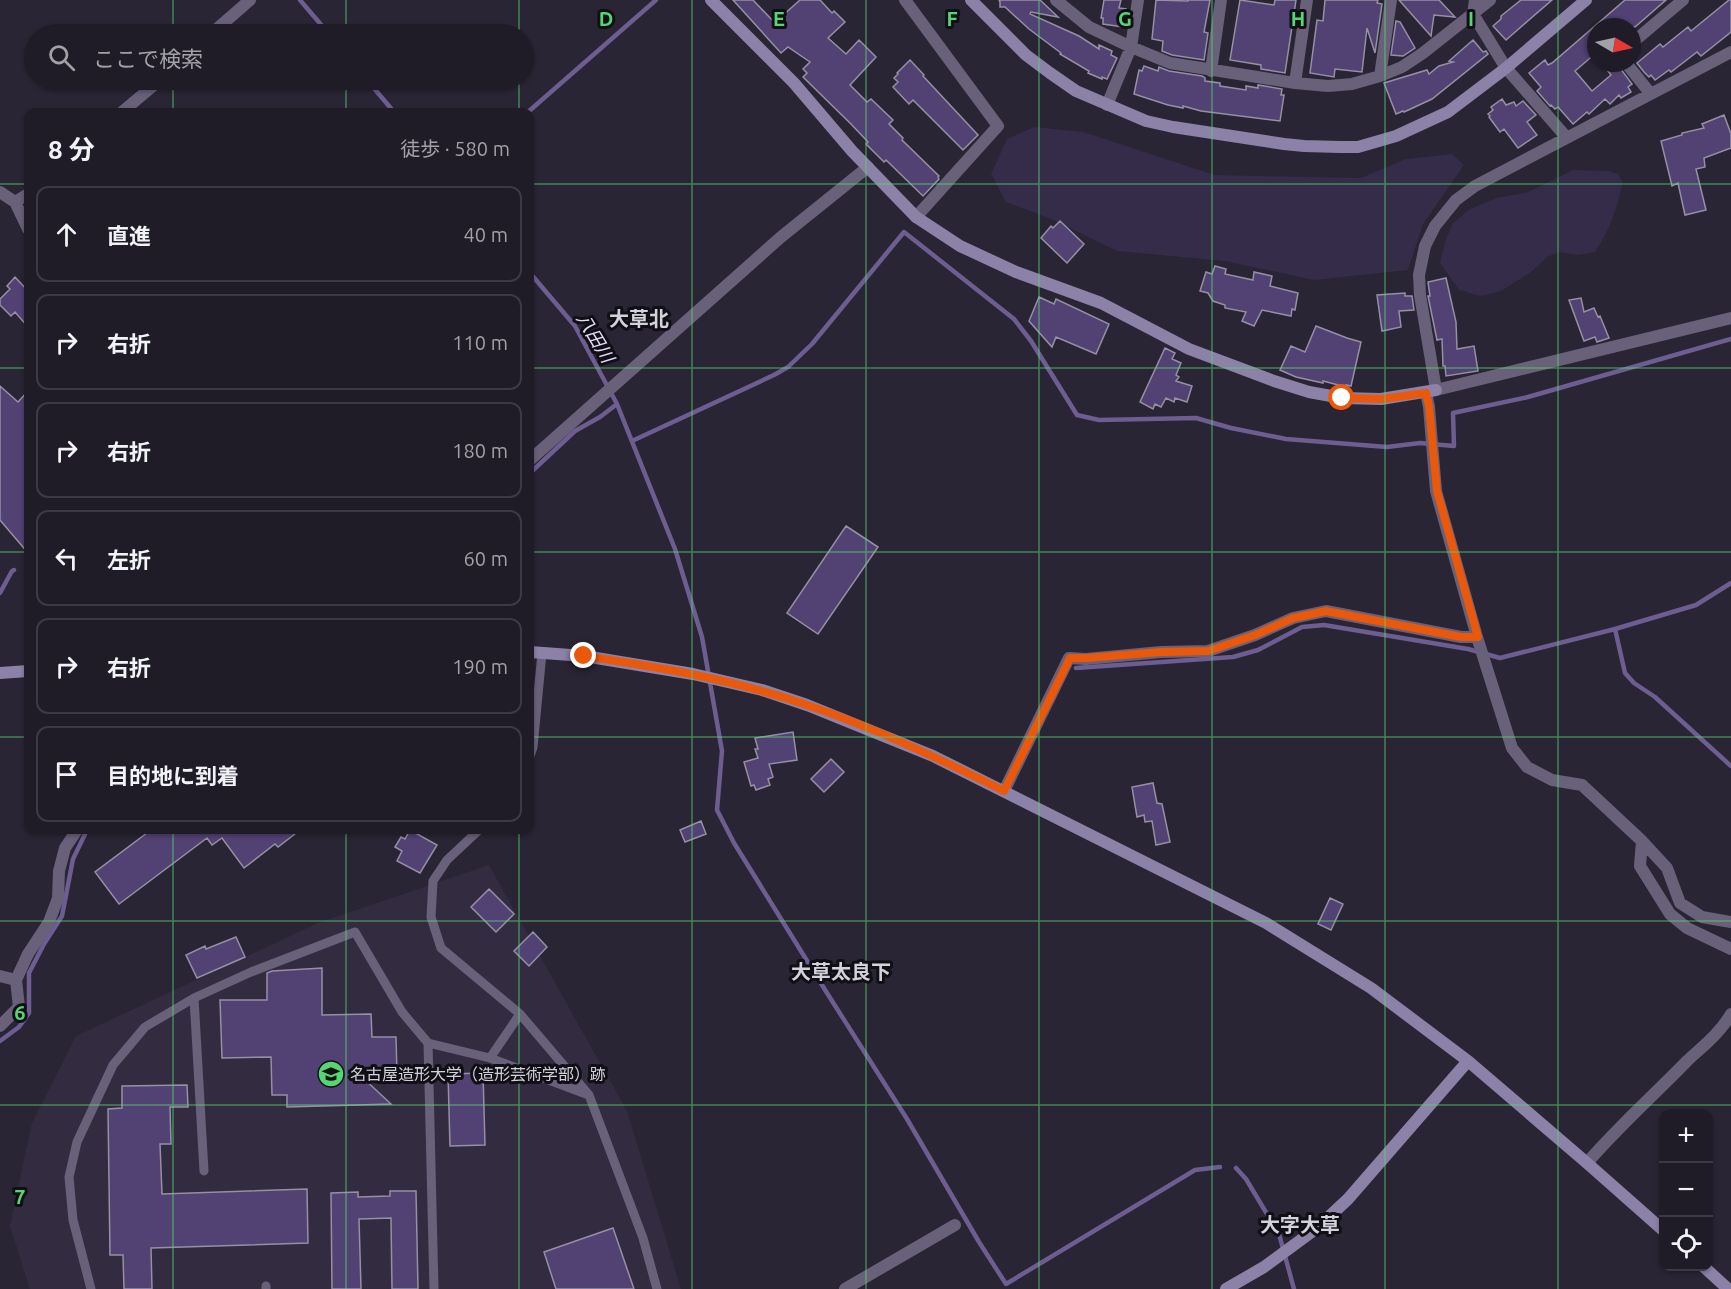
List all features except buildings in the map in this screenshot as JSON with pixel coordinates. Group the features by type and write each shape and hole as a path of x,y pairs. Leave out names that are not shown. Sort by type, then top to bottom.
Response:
{"street":[{"path":"222,24 250,0"},
{"path":"711,0 794,83 852,151 916,217 960,246 1016,272 1101,303 1190,349 1263,378 1309,392 1342,398 1381,399 1431,391 1731,318"},
{"path":"905,0 998,126 916,217"},
{"path":"971,0 1026,55 1076,91 1146,121 1304,146 1358,147 1396,136 1448,112 1506,68 1586,0"},
{"path":"1056,0 1089,27 1170,63 1328,86 1344,85 1380,76 1402,67 1490,0"},
{"path":"1107,105 1131,47 1138,0"},
{"path":"1211,70 1221,0"},
{"path":"1295,83 1307,0"},
{"path":"1380,76 1391,0"},
{"path":"1475,0 1473,14 1506,68 1567,138"},
{"path":"1641,35 1683,0"},
{"path":"1731,52 1475,186 1456,200 1436,226 1425,246 1419,275 1431,391 1429,406 1437,491 1512,748 1527,767 1552,780 1582,785 1642,841 1667,868 1680,903 1702,917 1731,922"},
{"path":"1633,72 1650,93"},
{"path":"127,108 148,90"},
{"path":"534,456 781,237 868,166"},
{"path":"0,192 15,202 24,221"},
{"path":"15,202 24,196"},
{"path":"1004,791 1070,658 1208,651 1255,635 1293,618 1326,611 1461,637 1478,637"},
{"path":"536,653 584,656 693,674 762,690 807,705 933,756 1266,923 1371,988 1468,1061 1659,1227"},
{"path":"0,673 24,671"},
{"path":"0,1026 19,1007 16,980 28,954 49,922 58,898 59,871 65,848 74,834"},
{"path":"1642,841 1640,866 1670,914 1687,928 1731,949"},
{"path":"0,976 16,980"},
{"path":"1587,1163 1709,1040 1731,1014"},
{"path":"1226,1289 1264,1267 1317,1228 1348,1199 1468,1061"},
{"path":"845,1289 955,1225"},
{"path":"1708,1271 1728,1289"}],"lane":[{"path":"534,716 536,653"},
{"path":"475,834 447,860 433,881 431,917 441,948 520,1014 589,1095 643,1238 657,1289"},
{"path":"91,1289 74,1220 69,1177 77,1142 113,1065 145,1027 194,998 251,972 355,932 402,1012 428,1043 490,1058 589,1095"},
{"path":"194,998 204,1171"},
{"path":"490,1058 520,1014"},
{"path":"428,1043 434,1289"}],"shaded area":[{"path":"1034,127 1083,132 1215,175 1361,178 1406,159 1452,154 1464,165 1423,224 1408,270 1314,280 1225,261 1117,251 1049,218 1006,202 991,174 1007,139"},
{"path":"1573,170 1608,171 1618,174 1623,182 1612,219 1595,252 1578,255 1559,252 1547,257 1531,272 1501,291 1481,296 1459,290 1440,263 1453,223 1470,209 1497,198 1528,192"},
{"name":"名古屋造形大学（造形芸術学部）跡","path":"489,865 627,1111 681,1289 30,1289 10,1226 32,1123 76,1036 318,923"}],"waterway":[{"name":"八田川","path":"300,0 320,24"},
{"path":"533,108 656,0"},
{"name":"八田川","path":"375,90 391,108"},
{"path":"632,441 788,367 812,344 904,232 1014,319 1031,341 1077,415 1099,420 1196,418 1286,439 1387,447 1420,443 1454,446 1453,413 1528,397 1731,339"},
{"path":"534,278 575,326 617,404 675,549 702,637 722,751 717,810 734,843 907,1119 1006,1284 1195,1170 1220,1167"},
{"path":"534,469 575,431 617,404"},
{"path":"0,593 14,570"},
{"path":"1615,629 1696,605 1731,583"},
{"path":"1076,668 1233,657 1258,650 1302,627 1324,625 1468,649 1500,658 1615,629 1625,673 1731,766"},
{"path":"0,1041 19,1027 29,1013 29,973 62,916 73,859 85,834"},
{"path":"1236,1168 1246,1179 1279,1234 1294,1289"}],"place":[{"name":"名古屋造形大学（造形芸術学部）跡","path":"331,1074"}],"district":[{"name":"大草北","path":"639,319"},
{"name":"大草太良下","path":"841,972"},
{"name":"大字大草","path":"1300,1225"}],"route":[{"path":"584,656 693,674 762,690 849,721 933,756 1004,791 1070,658 1208,651 1255,635 1293,618 1326,611 1461,637 1478,637 1437,491 1426,393 1381,399 1342,398"}]}
